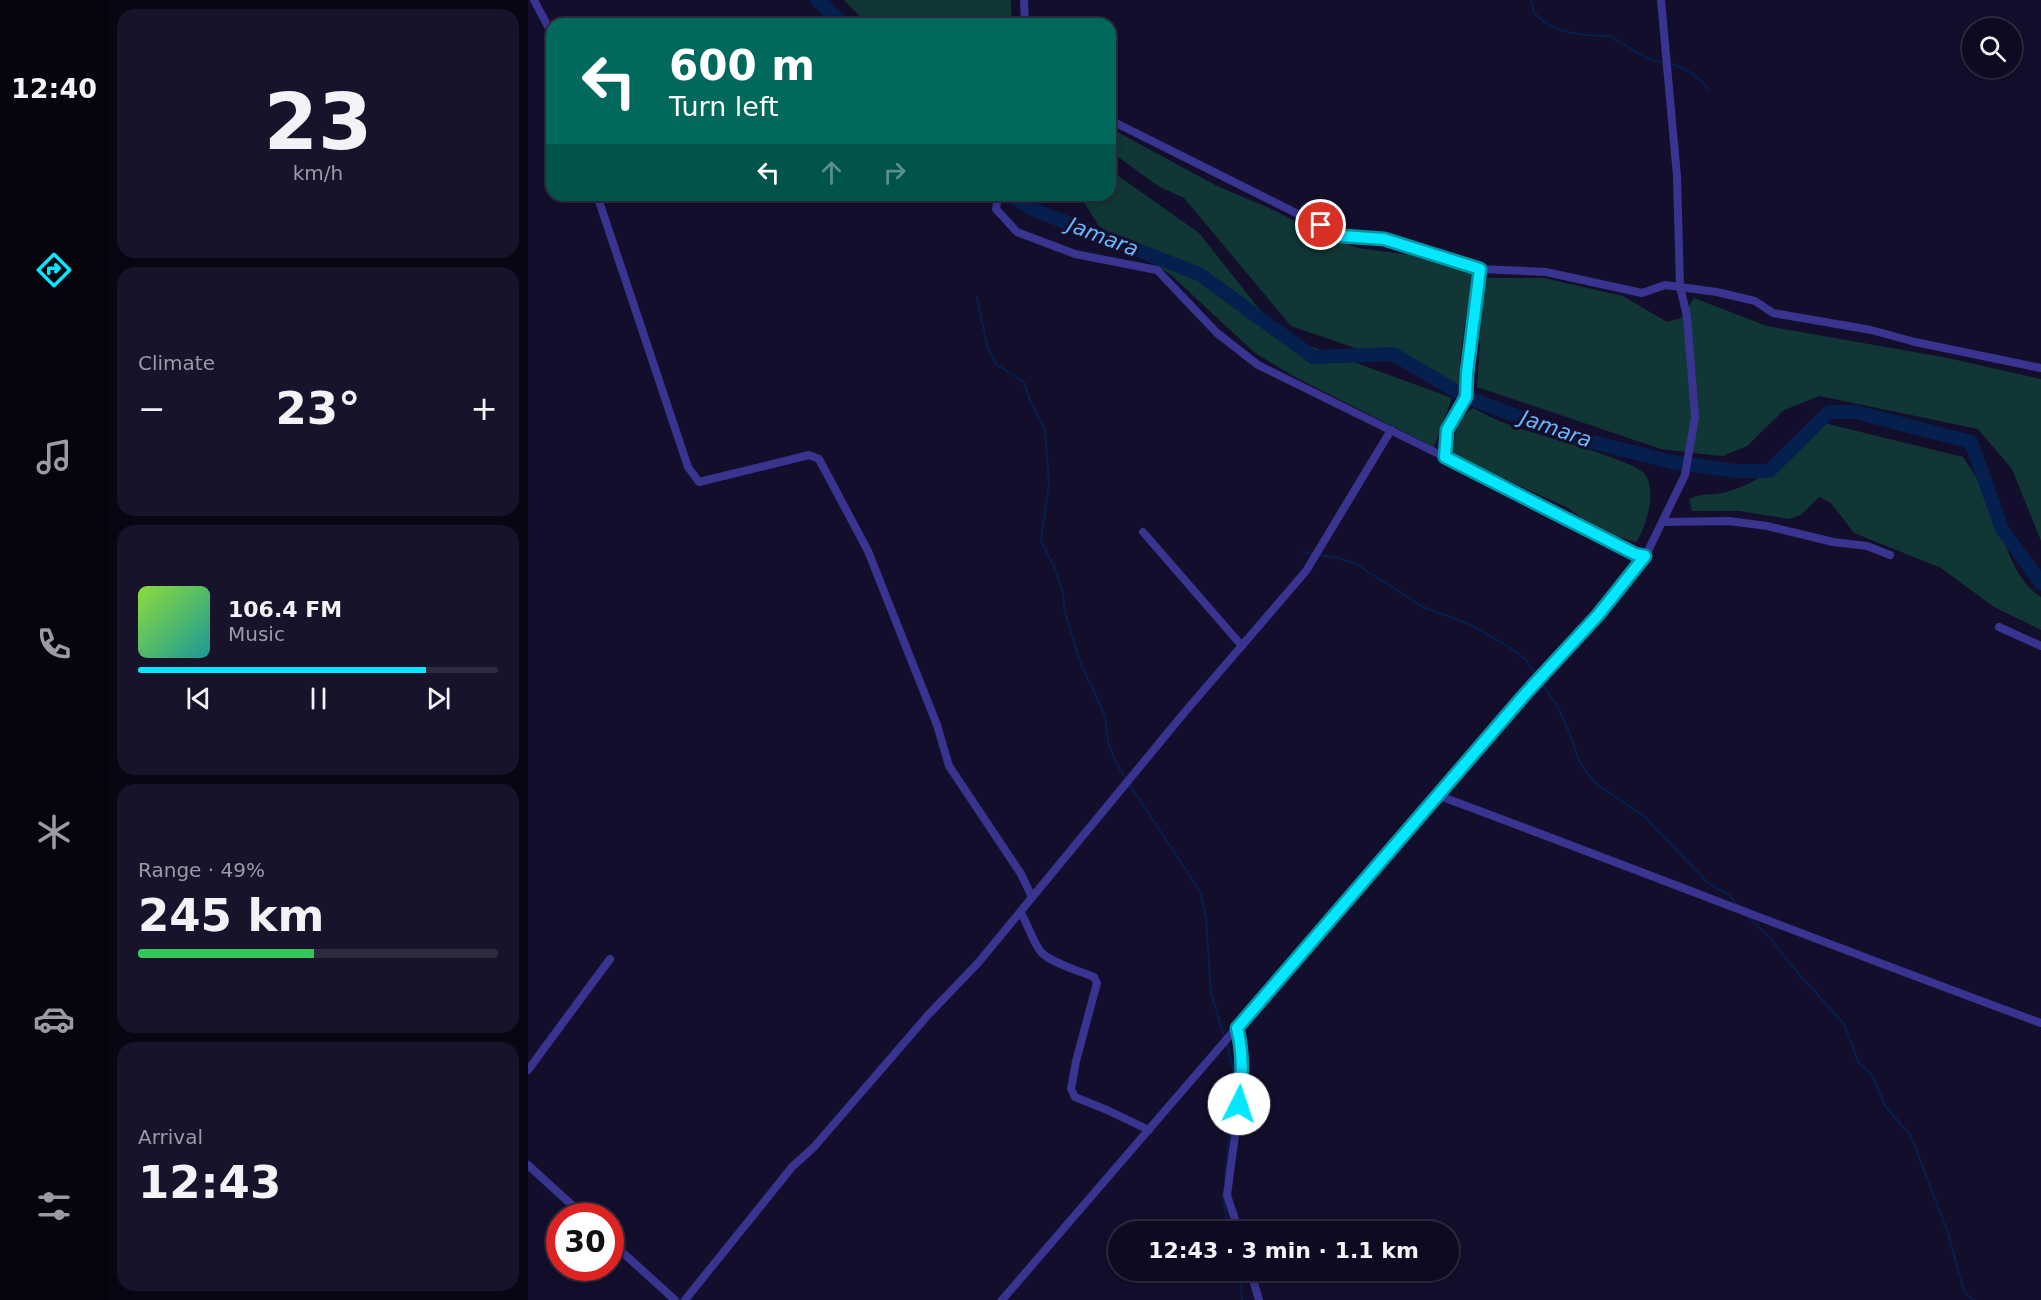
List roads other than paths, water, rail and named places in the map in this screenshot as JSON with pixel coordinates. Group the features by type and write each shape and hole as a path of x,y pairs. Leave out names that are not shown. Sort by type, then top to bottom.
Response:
{"street":[{"path":"534,0 546,23"},
{"path":"1024,0 1025,18"},
{"path":"1002,1300 1540,676 1598,615 1645,556 1663,522 1685,475 1695,417 1687,316 1680,287 1677,176 1661,0"},
{"path":"1116,123 1342,236 1384,239 1480,269 1546,272 1642,293 1665,285 1717,292 1755,301 1773,313 1872,330 1916,342 2041,368"},
{"path":"599,201 688,467 699,482 809,455 819,459 868,551 937,725 948,766 1021,874 1032,897"},
{"path":"997,201 996,209 1017,232 1075,254 1157,270 1217,333 1258,365 1635,554 1645,556"},
{"path":"1445,457 1447,430 1466,397 1480,269"},
{"path":"685,1300 792,1167 814,1147 928,1014 978,963 1009,923 1021,913 1306,571 1391,430"},
{"path":"1663,522 1729,521 1767,526 1833,542 1867,546 1890,555"},
{"path":"1143,532 1242,646"},
{"path":"1999,627 2041,646"},
{"path":"1437,795 1645,872 1850,953 2041,1023"},
{"path":"1021,913 1042,953 1094,977 1097,983 1076,1061 1072,1094 1149,1130"},
{"path":"528,1070 610,959"},
{"path":"1235,1221 1227,1195 1241,1091 1237,1028"},
{"path":"528,1165 570,1203"},
{"path":"624,1253 675,1300"},
{"path":"1253,1281 1259,1300"}],"waterway":[{"name":"Jamara","path":"817,0 837,18"},
{"path":"1531,0 1534,13 1548,25 1583,35 1610,36 1646,58 1664,63"},
{"path":"1670,64 1691,73 1709,89"},
{"name":"Jamara","path":"1019,201 1032,209 1199,274 1313,357 1393,354 1466,397 1573,437 1671,462 1736,471 1769,471 1829,412 1855,412 1971,442 2002,529 2041,583"},
{"path":"977,297 987,346 996,364 1024,382 1031,403 1045,430 1049,483 1041,541 1053,564 1063,592 1065,612 1079,659 1105,716 1108,743 1126,779"},
{"path":"1302,552 1313,554"},
{"path":"1319,555 1339,558 1356,564 1423,607 1469,624 1509,647 1526,660 1559,709 1579,761 1587,773 1598,785 1645,817 1708,883 1730,896 1738,906"},
{"path":"1129,784 1200,891 1206,918 1211,993 1225,1039"},
{"path":"1746,915 1770,938 1844,1024 1859,1063 1871,1074 1886,1107 1911,1136 1948,1233 1964,1291 1973,1300"},
{"path":"1225,1181 1234,1073 1227,1044"},
{"path":"1223,1196 1227,1221"},
{"path":"1240,1281 1242,1300"}]}
